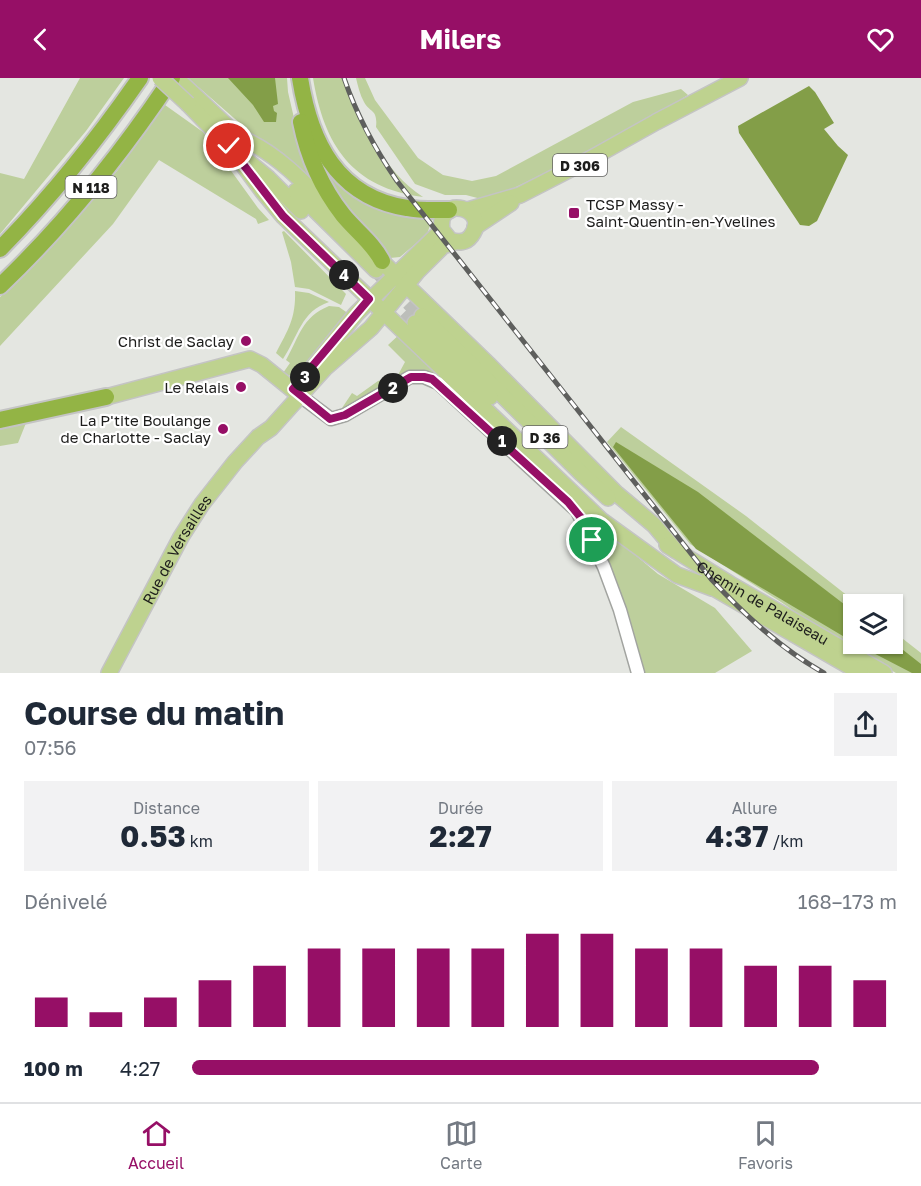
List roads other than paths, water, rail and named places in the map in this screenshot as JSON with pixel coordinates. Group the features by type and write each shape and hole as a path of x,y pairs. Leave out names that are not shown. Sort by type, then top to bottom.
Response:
{"highway":[{"name":"N 118","path":"0,286 66,218 110,165 172,78"},
{"path":"293,78 303,134 316,172 343,215 376,249 376,269"},
{"path":"300,78 308,118 315,137 329,161 349,182 366,194 395,206 419,210 450,210"},
{"name":"N 118","path":"0,249 76,166 139,79"},
{"path":"0,420 109,396"}],"main road":[{"name":"D 36","path":"160,78 191,99"},
{"name":"D 36","path":"176,78 191,99 268,178 376,269 395,274 617,494 654,525 675,550"},
{"name":"D 306","path":"656,122 686,99 721,78"},
{"name":"D 306","path":"475,227 520,195 740,78"},
{"name":"D 36","path":"235,142 255,144 295,176 376,269"},
{"name":"D 36","path":"235,142 283,216 601,520 677,575 712,588"},
{"name":"D 306","path":"468,210 520,195"},
{"path":"458,208 468,210 474,217 475,227 472,234 467,240 454,242 442,230 443,216 450,210 458,208"},
{"name":"Rue de Versailles","path":"296,392 369,299 442,230"},
{"name":"Rue de Versailles","path":"109,673 191,522 213,489 258,437 264,424 296,392 371,328 417,272 443,246 454,242"},
{"name":"D 36","path":"675,550 645,529 582,474 418,320 603,508 655,550 712,588"},
{"path":"109,396 250,359 296,392"},
{"name":"Chemin de Palaiseau","path":"675,550 884,673"},
{"name":"Chemin de Palaiseau","path":"712,588 861,673"}],"street":[{"path":"296,392 330,419 352,411 411,377 432,379 568,502 582,519 604,567 620,610 638,673"}],"tunnel":[{"path":"376,270 422,316"},
{"path":"388,296 415,323"}],"railway":[{"path":"344,78 367,132 397,181 711,579 764,630 808,664 824,673"}],"place":[{"name":"TCSP Massy - Saint-Quentin-en-Yvelines","path":"574,213"},
{"name":"Christ de Saclay","path":"246,341"},
{"name":"Le Relais","path":"241,387"},
{"name":"La P'tite Boulange de Charlotte - Saclay","path":"223,429"}]}
